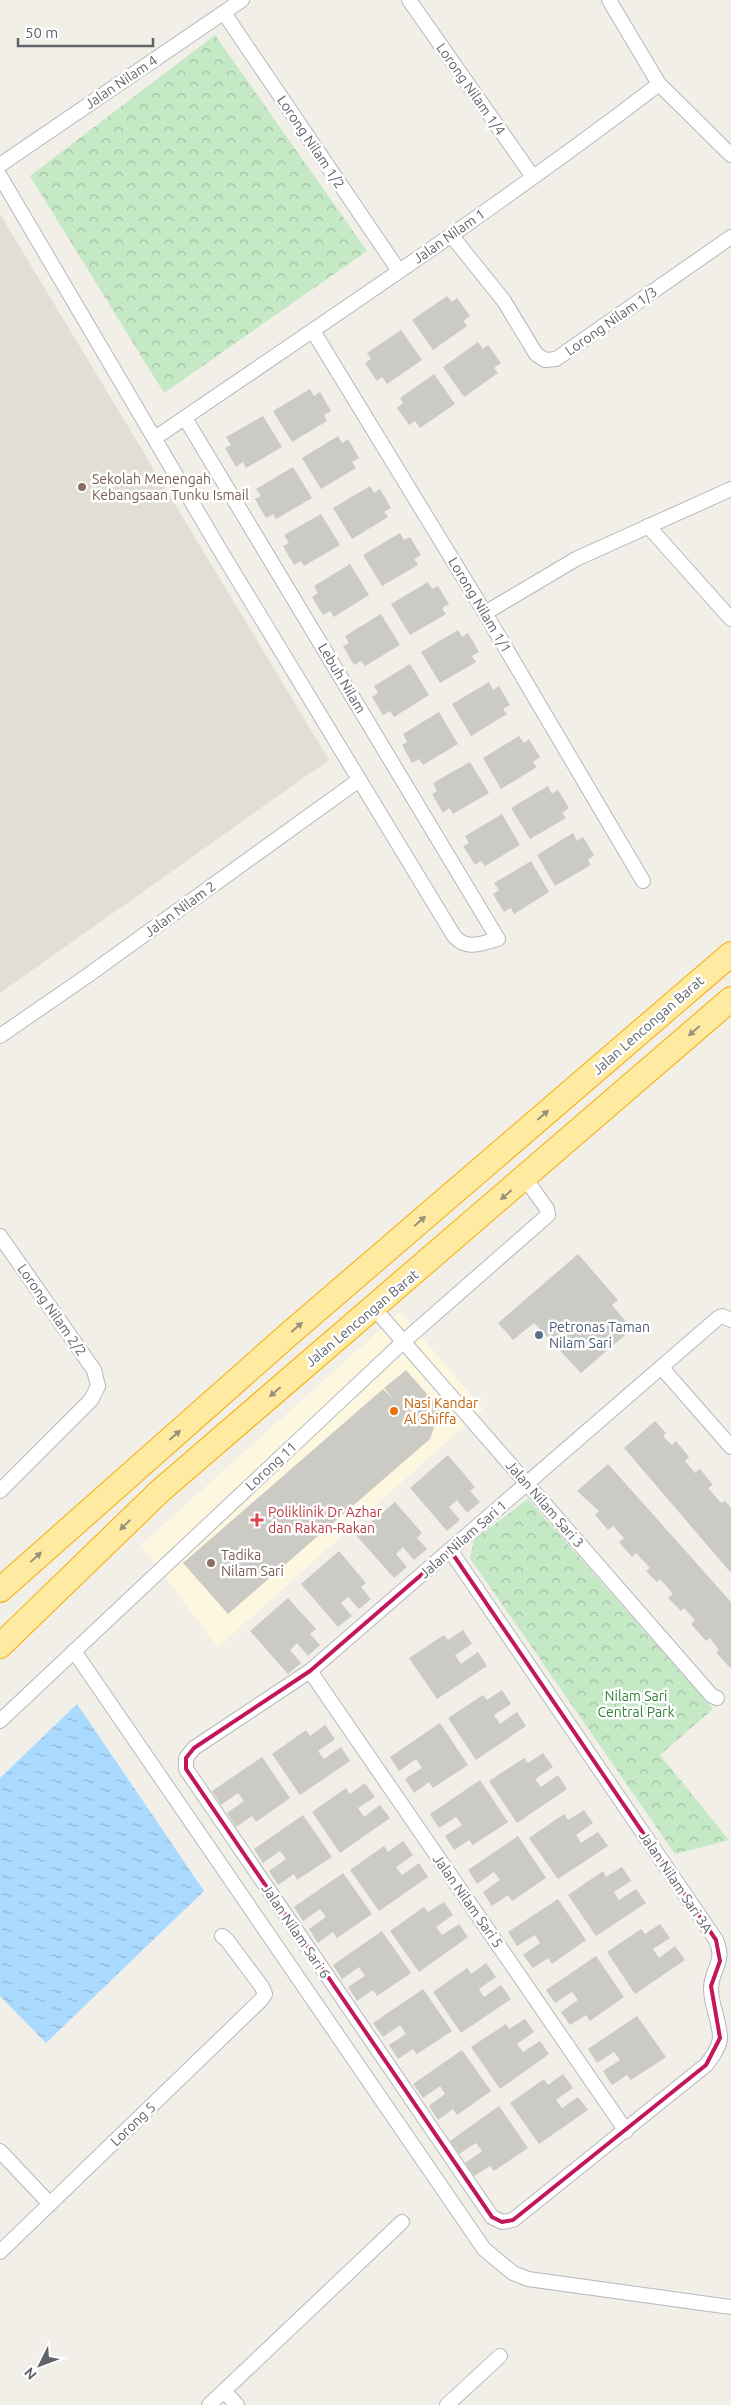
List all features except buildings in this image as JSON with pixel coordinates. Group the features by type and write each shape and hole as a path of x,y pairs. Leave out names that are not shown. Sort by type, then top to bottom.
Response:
{"highway":[{"name":"Jalan Lencongan Barat","path":"0,1590 281,1341 731,954"},
{"name":"Jalan Lencongan Barat","path":"0,1646 160,1491 731,999"}],"street":[{"name":"Jalan Nilam 4","path":"0,164 242,0"},
{"name":"Lorong Nilam 1/4","path":"409,0 533,177"},
{"path":"608,0 658,84 731,155"},
{"name":"Lorong Nilam 1/2","path":"224,13 399,271"},
{"name":"Jalan Nilam 1","path":"155,438 313,332 533,177 658,84"},
{"path":"1,180 220,550 359,780"},
{"name":"Lorong Nilam 1/3","path":"450,235 504,301 536,354 545,360 556,359 731,237"},
{"name":"Lorong Nilam 1/1","path":"313,332 485,614 643,881"},
{"name":"Lebuh Nilam","path":"185,418 498,939 470,946 461,944 454,936 359,780"},
{"path":"485,614 576,559 731,489"},
{"path":"648,526 731,620"},
{"name":"Jalan Nilam 2","path":"0,1036 87,976 359,780"},
{"name":"Lorong 11","path":"0,1722 403,1342 548,1216 547,1209 525,1178"},
{"name":"Lorong Nilam 2/2","path":"0,1236 94,1370 98,1386 91,1400 0,1491"},
{"name":"Jalan Nilam Sari 3","path":"374,1308 712,1696 717,1698"},
{"name":"Jalan Nilam Sari 1","path":"310,1671 529,1484 720,1316 731,1320"},
{"path":"662,1368 731,1448"},
{"name":"Jalan Nilam Sari 3A","path":"450,1550 721,1950 720,1961 711,1986 720,2038 716,2052 706,2065 513,2220 502,2222"},
{"path":"74,1651 484,2249 513,2273 528,2279 731,2307"},
{"name":"Jalan Nilam Sari 5","path":"310,1671 626,2131"},
{"name":"Jalan Nilam Sari 6","path":"310,1671 194,1748 186,1758 186,1769 492,2217 502,2222"},
{"name":"Lorong 5","path":"0,2252 261,2000 265,1994 262,1987 222,1936"},
{"path":"0,2151 50,2204"},
{"path":"209,2405 402,2222"},
{"path":"447,2405 500,2356"},
{"path":"224,2391 237,2405"}],"highlighted area":[{"path":"450,1550 716,1940 720,1961 711,1986 720,2038 706,2065 513,2220 502,2222 492,2217 186,1769 186,1758 194,1748 310,1671"}],"shaded area":[{"name":"Sekolah Menengah Kebangsaan Tunku Ismail","path":"0,214 329,760 0,993"},
{"path":"400,1312 483,1409 218,1647 141,1545"}],"green space":[{"path":"215,35 367,251 164,393 30,176"},
{"name":"Nilam Sari Central Park","path":"528,1499 713,1709 660,1755 729,1840 675,1854 470,1558 474,1540"}],"water":[{"path":"77,1704 204,1891 46,2043 0,1996 0,1778"}],"place":[{"name":"Sekolah Menengah Kebangsaan Tunku Ismail","path":"82,487"},
{"name":"Petronas Taman Nilam Sari","path":"539,1335"},
{"name":"Nasi Kandar Al Shiffa","path":"394,1411"},
{"name":"Poliklinik Dr Azhar dan Rakan-Rakan","path":"257,1520"},
{"name":"Tadika Nilam Sari","path":"211,1563"}]}
